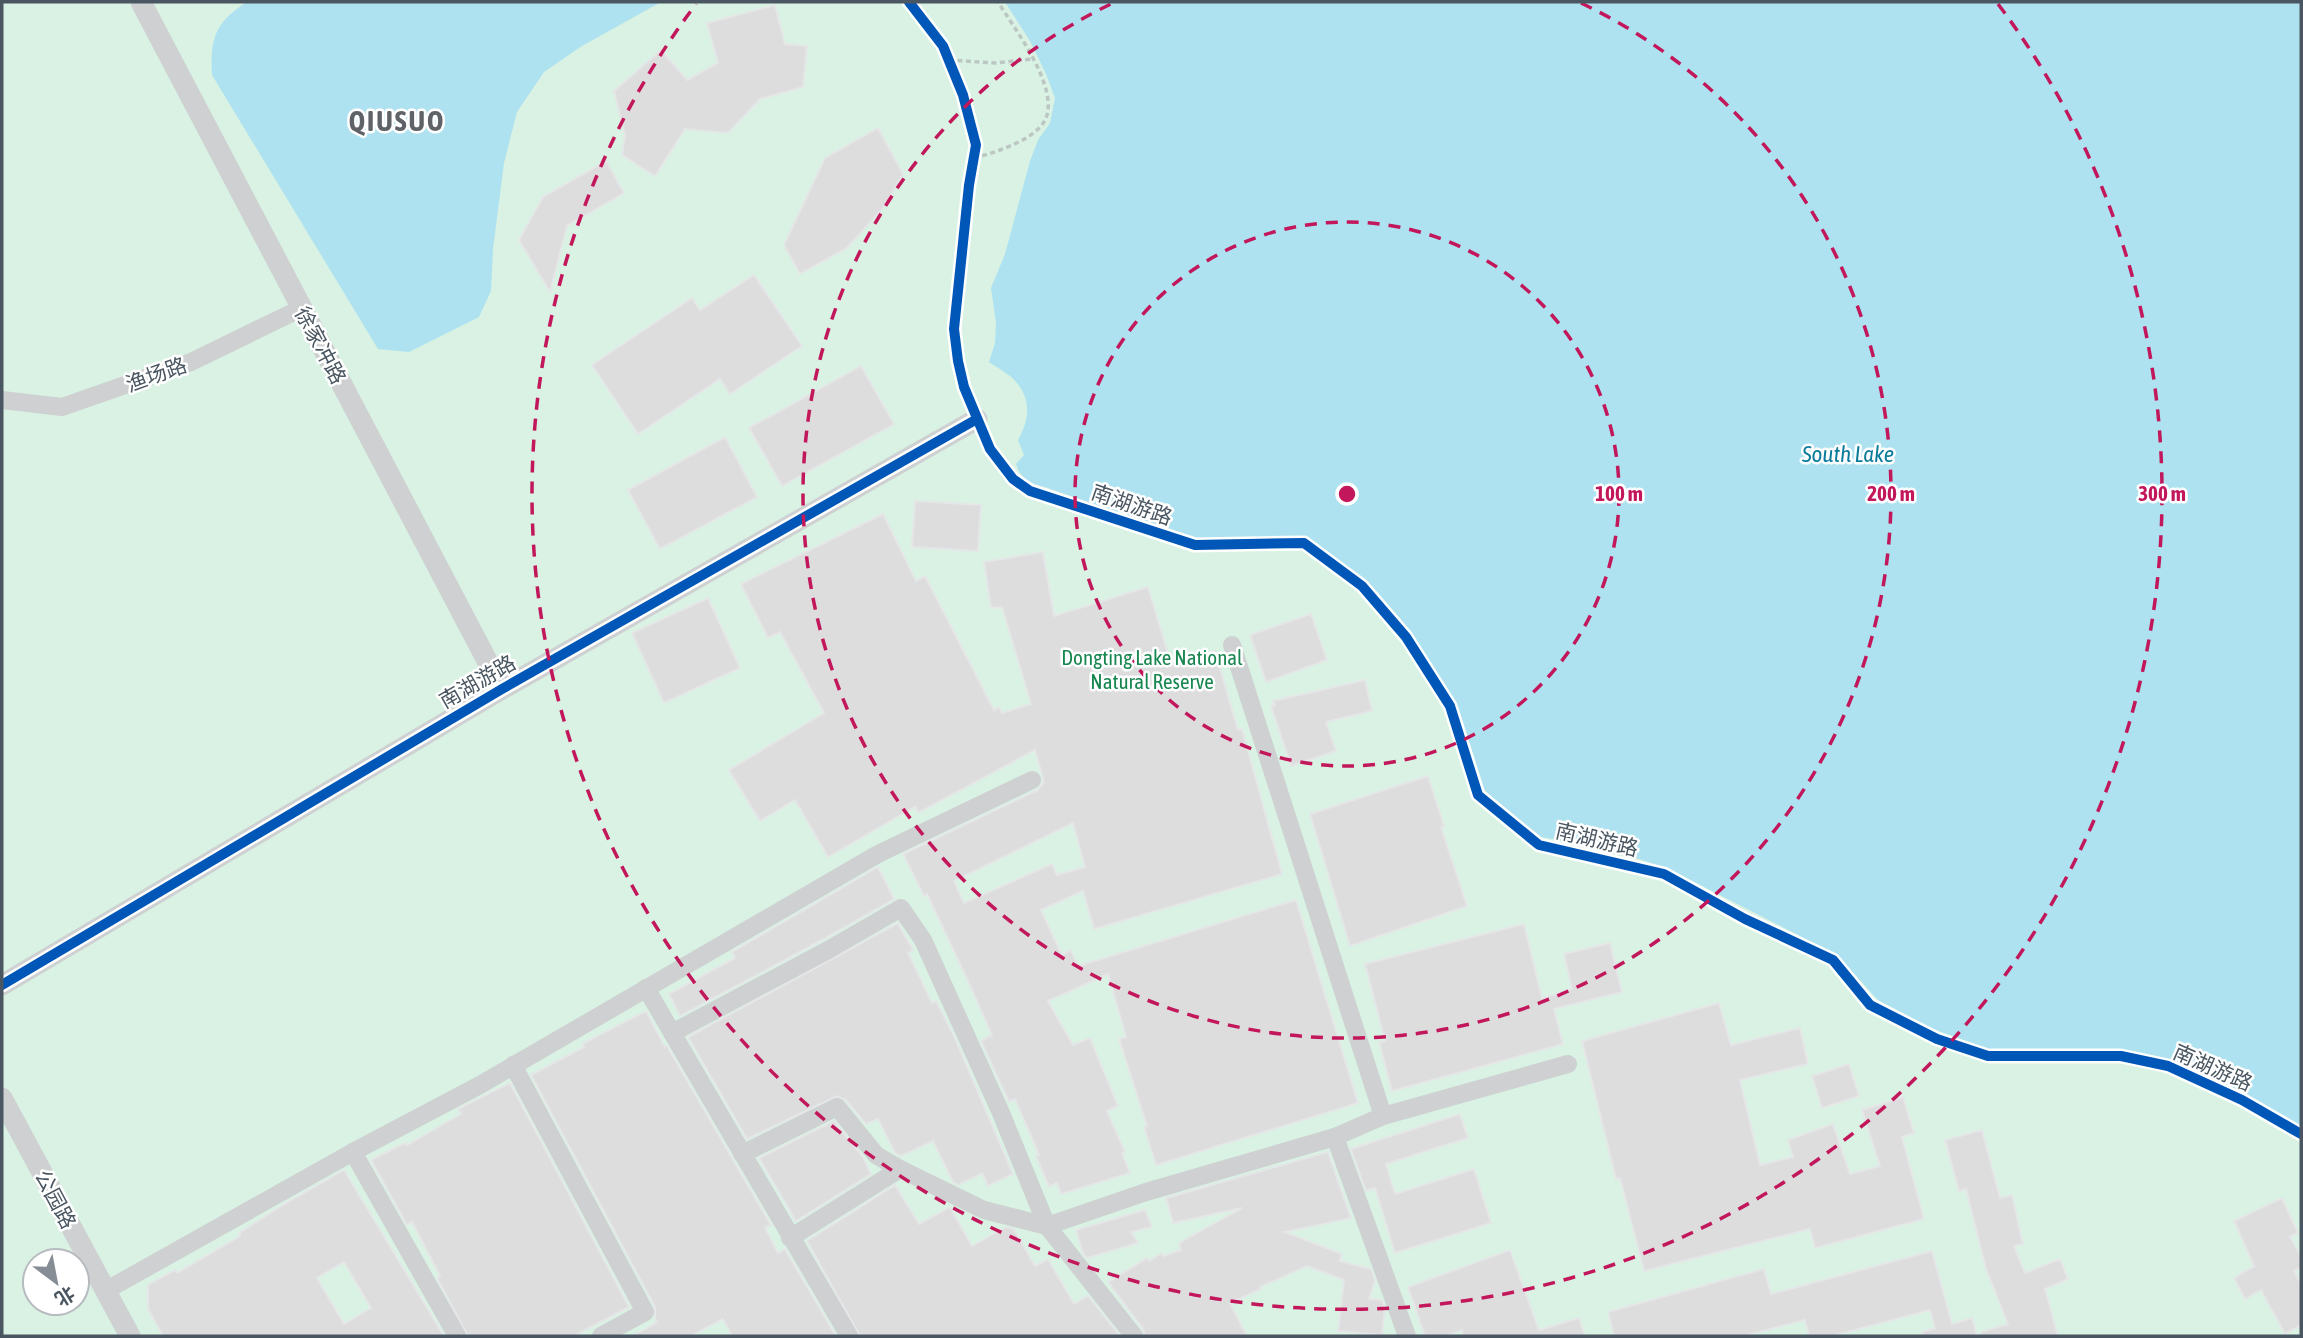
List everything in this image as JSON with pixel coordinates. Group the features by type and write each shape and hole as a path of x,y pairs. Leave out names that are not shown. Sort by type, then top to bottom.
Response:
{"street":[{"name":"徐家冲路","path":"141,2 502,689"},
{"name":"渔场路","path":"2,400 62,407 191,362 302,308"},
{"name":"南湖游路","path":"2,985 502,689 977,419"},
{"path":"1233,645 1383,1116"},
{"path":"105,1291 513,1065 878,854 1032,780"},
{"path":"672,1033 901,908 923,940 1002,1113 1048,1226 1135,1336"},
{"path":"646,988 849,1336"},
{"path":"742,1154 837,1107 876,1155 900,1169 984,1210 1048,1226 1146,1192 1335,1137 1383,1116 1567,1064"},
{"path":"513,1065 645,1312 601,1336"},
{"name":"公园路","path":"2,1098 130,1336"},
{"path":"1335,1137 1407,1336"},
{"path":"353,1152 457,1336"},
{"path":"790,1238 900,1169"}],"path":[{"path":"974,158 1011,145 1031,134 1045,121 1049,105 1047,90 1032,59 998,2"},
{"path":"943,46 954,71"},
{"path":"949,60 996,63 1032,59"},
{"path":"972,171 976,145"}],"green space":[{"name":"Dongting Lake National Natural Reserve","path":"2,2 2301,2 2301,1336 2,1336"}],"water":[{"path":"247,2 661,2 582,46 544,72 517,112 504,163 493,249 491,291 479,317 409,352 378,349 212,75 212,51 217,32 236,9"},
{"name":"South Lake","path":"1005,2 2301,2 2301,1126 2214,1078 2167,1059 2114,1049 1990,1050 1933,1029 1878,1000 1837,955 1671,870 1607,848 1541,837 1485,791 1457,704 1391,610 1367,582 1305,537 1196,540 1027,480 1016,464 1024,455 1018,440 1025,425 1025,396 1013,379 989,362 995,343 996,324 991,288 1005,254 1030,161 1038,140 1050,123 1055,98 1030,41"}],"building":[{"path":"775,5 785,44 807,46 803,87 760,99 728,133 685,129 655,176 622,155 625,135 614,91 661,50 687,80 718,63 707,23"},
{"path":"878,128 903,174 884,207 847,248 800,274 784,245 825,158"},
{"path":"606,161 624,193 567,226 550,292 519,240 543,197"},
{"path":"754,275 802,346 730,394 720,379 638,434 592,365 692,298 700,310"},
{"path":"861,366 894,424 782,486 749,428"},
{"path":"725,437 757,497 660,549 628,490"},
{"path":"915,501 981,505 978,551 912,547"},
{"path":"883,514 916,581 925,576 994,710 999,707 1002,713 1031,704 1002,607 991,608 984,562 1043,552 1054,616 1148,587 1171,663 1215,651 1238,730 1242,729 1282,874 1094,929 1083,891 1041,910 1062,955 1071,950 1078,966 1296,900 1358,1103 1156,1165 1144,1127 1147,1126 1119,1039 1126,1037 1108,974 1048,1001 1073,1045 1090,1038 1118,1106 1107,1111 1125,1152 1122,1153 1130,1173 1061,1194 1057,1183 1049,1187 1036,1156 1039,1155 1015,1099 1009,1102 981,1041 992,1035 927,894 924,896 903,854 1038,790 1044,782 1035,750 918,813 915,807 828,857 795,800 760,821 729,770 824,713 780,632 768,638 741,584","holes":["1073,823 1085,867 1057,875 1052,864 964,903 954,881"]},
{"path":"708,598 740,668 664,703 632,633"},
{"path":"1311,614 1327,660 1266,682 1250,635"},
{"path":"1365,680 1372,711 1326,722 1336,751 1291,766 1271,706 1275,705 1273,701"},
{"path":"1428,776 1444,826 1441,827 1467,906 1350,946 1310,814"},
{"path":"878,867 894,899 680,1016 669,994 735,958 732,952"},
{"path":"898,923 913,950 908,953 932,1003 936,1001 954,1036 1013,1174 988,1186 982,1173 958,1185 953,1182 933,1141 901,1156 895,1153 878,1119 866,1124 846,1100 837,1096 747,1139 688,1037"},
{"path":"1524,924 1542,998 1572,989 1564,954 1610,943 1622,992 1554,1009 1563,1044 1392,1091 1379,1042 1385,1041 1365,964"},
{"path":"1719,1003 1731,1045 1800,1028 1808,1064 1740,1080 1760,1165 1793,1157 1788,1140 1833,1124 1850,1174 1880,1166 1862,1110 1903,1097 1914,1133 1902,1137 1924,1219 1815,1248 1810,1229 1644,1271 1620,1178 1616,1179 1582,1041"},
{"path":"646,1011 771,1225 765,1228 778,1253 785,1249 836,1336 732,1336 723,1319 691,1336 633,1336 657,1322 655,1307 531,1075 584,1047 582,1044"},
{"path":"1849,1064 1859,1096 1822,1108 1812,1076"},
{"path":"510,1083 629,1307 574,1336 468,1336 437,1278 440,1276 412,1222 407,1225 371,1160 405,1143 407,1145 461,1114 458,1109"},
{"path":"1460,1114 1468,1138 1386,1164 1395,1194 1474,1169 1491,1223 1395,1253 1375,1188 1366,1191 1351,1149"},
{"path":"834,1121 863,1157 871,1174 796,1221 759,1158"},
{"path":"1982,1130 2000,1198 2012,1195 2023,1244 2014,1246 2025,1273 2060,1259 2068,1279 2045,1289 2058,1336 1982,1336 1981,1332 2008,1324 1986,1269 1966,1189 1959,1191 1945,1140"},
{"path":"1328,1152 1351,1218 1285,1232 1342,1254 1340,1261 1371,1269 1375,1280 1369,1299 1382,1300 1385,1309 1382,1335 1338,1331 1344,1280 1307,1266 1230,1303 1247,1336 1145,1336 1143,1329 1108,1282 1147,1258 1149,1261 1162,1253 1163,1256 1181,1250 1179,1243 1242,1208 1173,1223 1166,1198"},
{"path":"344,1170 444,1336 163,1336 148,1309 148,1285 175,1270 177,1273 240,1236 239,1233","holes":["344,1262 371,1308 344,1324 317,1278"]},
{"path":"895,1185 919,1224 950,1207 972,1246 1006,1227 1014,1229 1035,1266 1048,1259 1074,1304 1088,1296 1120,1336 860,1336 807,1241"},
{"path":"2282,1198 2298,1233 2290,1237 2301,1256 2301,1267 2294,1271 2301,1284 2301,1325 2285,1334 2261,1290 2245,1299 2234,1278 2254,1266 2234,1221"},
{"path":"1145,1210 1152,1227 1131,1232 1138,1243 1087,1258 1083,1253 1076,1230"},
{"path":"1510,1250 1539,1330 1579,1318 1585,1336 1463,1336 1462,1330 1445,1336 1425,1336 1408,1287"},
{"path":"1932,1251 1952,1324 1972,1318 1977,1336 1923,1336 1922,1332 1935,1328 1930,1310 1832,1336 1809,1336 1805,1320 1744,1336 1614,1336 1608,1312 1764,1269 1771,1294"}],"cycle path":[{"path":"909,2 943,46 963,95 976,145 969,185 954,329 964,387 990,449 1013,479 1030,491 1195,545 1304,543 1362,586 1406,637 1450,706 1478,795 1539,845 1664,874 1745,919 1833,960 1870,1005 1937,1039 1988,1056 2121,1056 2168,1066 2242,1100 2301,1134"},
{"path":"2,985 502,689 977,419"}],"district":[{"name":"QIUSUO","path":"397,121"}]}
